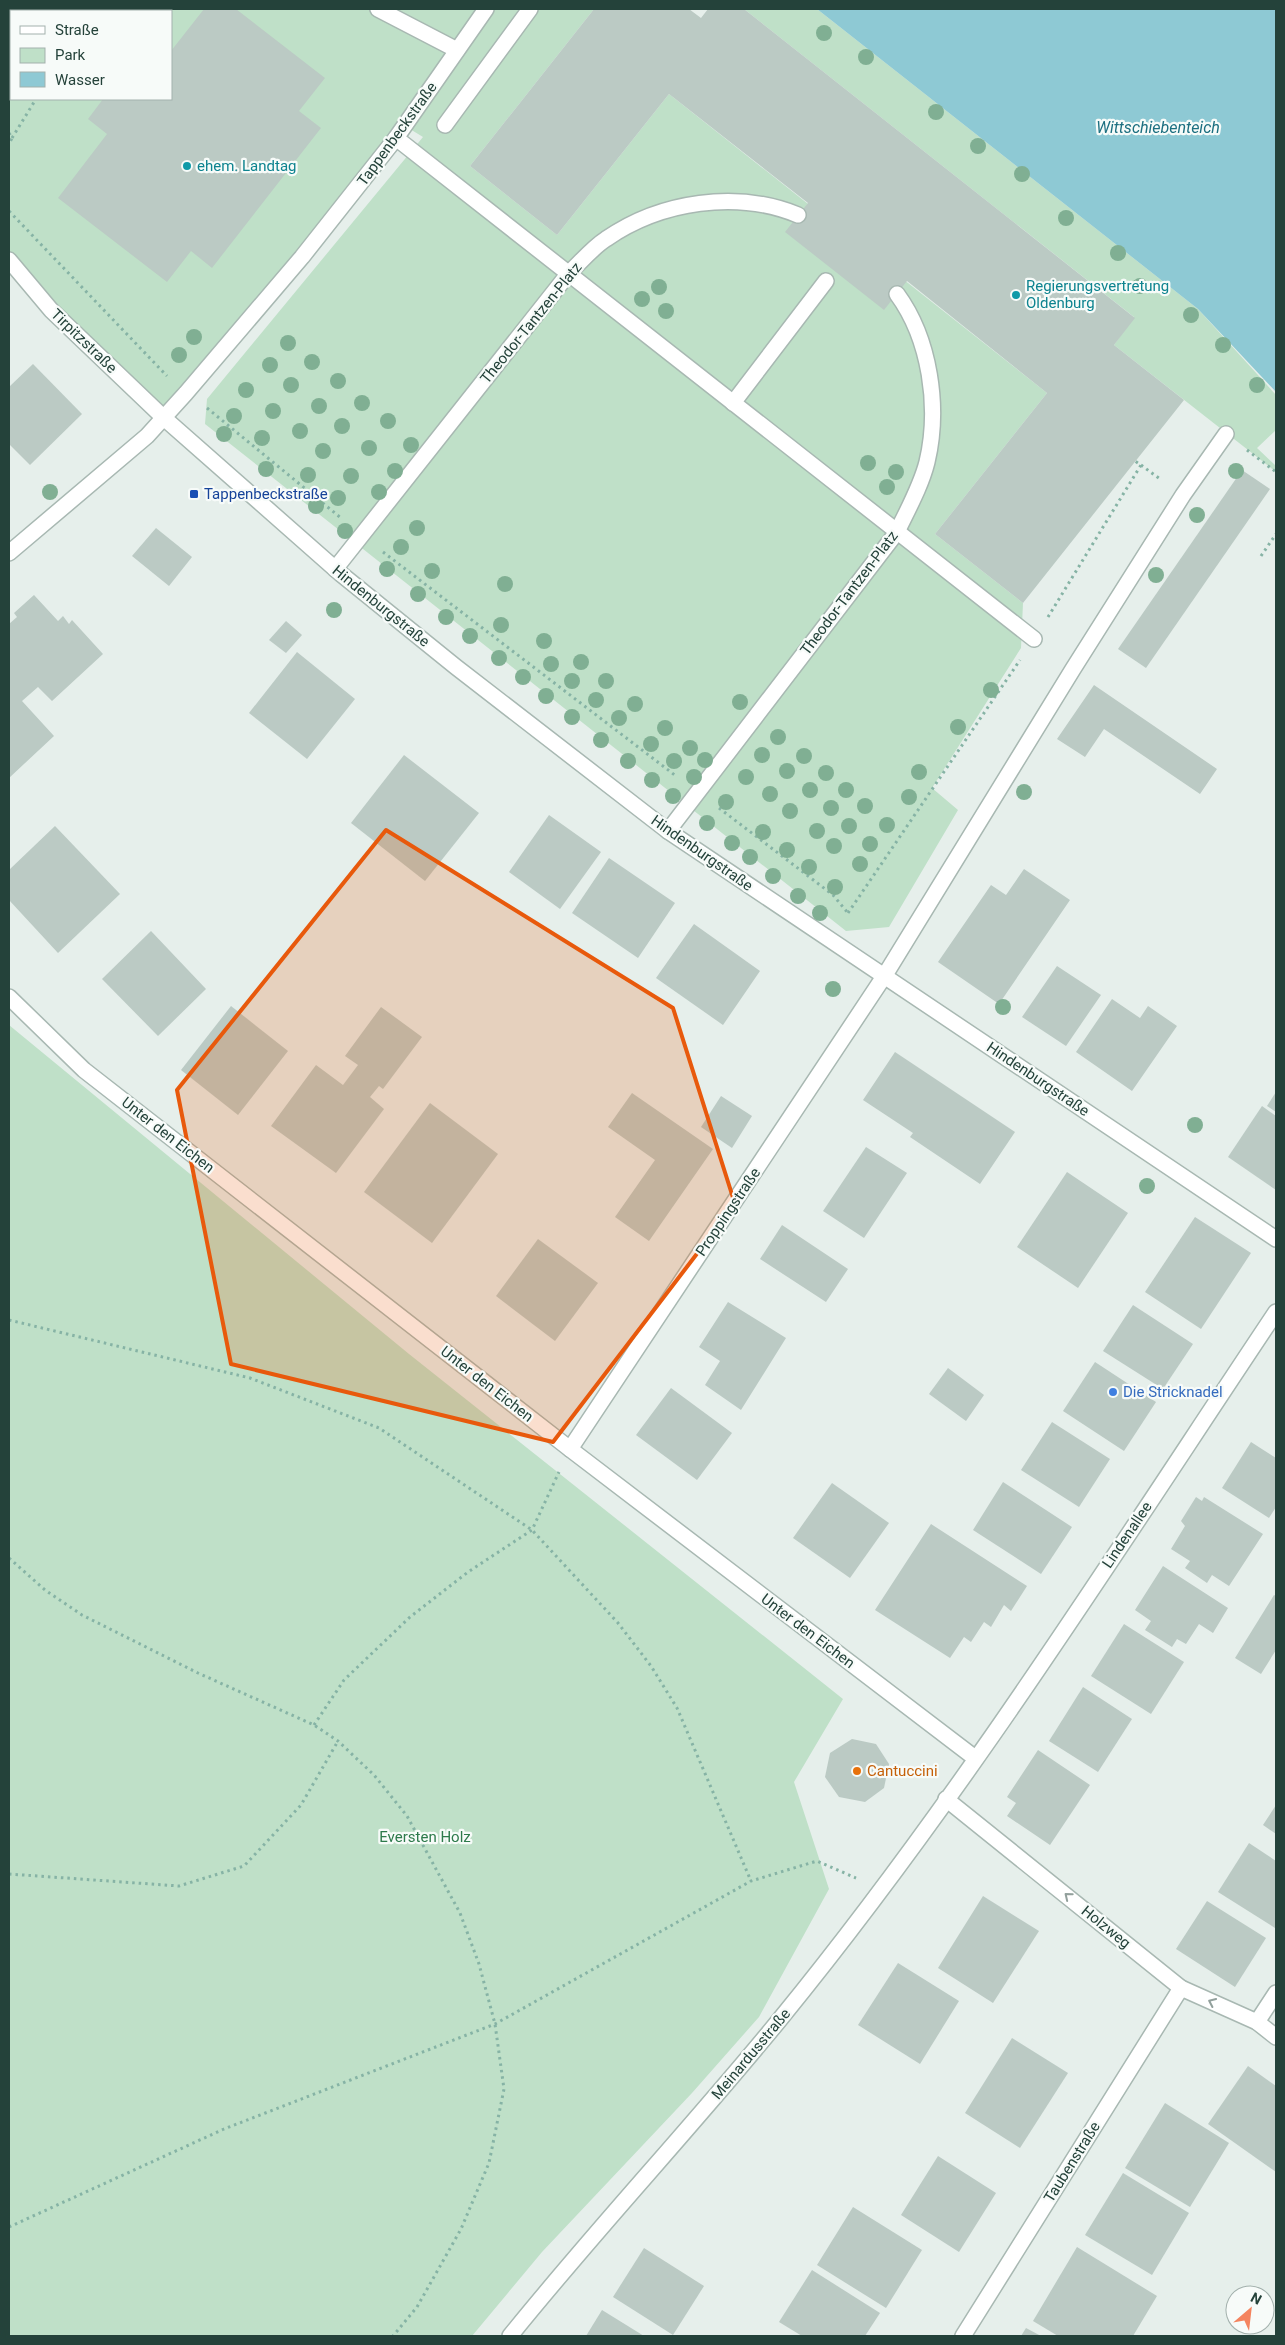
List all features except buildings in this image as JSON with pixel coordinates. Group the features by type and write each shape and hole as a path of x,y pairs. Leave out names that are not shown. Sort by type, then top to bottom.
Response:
{"street":[{"path":"378,9 457,50"},
{"name":"Tappenbeckstraße","path":"9,553 147,436 186,393 302,257 396,138 486,9"},
{"path":"445,125 530,9"},
{"path":"396,138 1034,639"},
{"name":"Theodor-Tantzen-Platz","path":"335,570 569,273 605,240 637,222 670,210 709,202 748,201 776,206 798,215"},
{"name":"Tirpitzstraße","path":"9,260 52,310 164,418"},
{"path":"733,403 826,281"},
{"name":"Theodor-Tantzen-Platz","path":"668,831 897,532 915,496 927,461 931,421 930,378 920,334 911,313 897,294"},
{"name":"Hindenburgstraße","path":"164,418 335,570 463,673 668,831 1276,1239"},
{"name":"Proppingstraße","path":"570,1449 885,975 1073,668 1183,495 1226,434"},
{"name":"Unter den Eichen","path":"9,997 84,1070 570,1449 975,1758"},
{"name":"Lindenallee","path":"975,1758 1276,1312"},
{"name":"Meinardusstraße","path":"510,2336 782,2018 878,1892 975,1758"},
{"name":"Holzweg","path":"946,1799 1182,1988 1257,2022 1276,2037"},
{"name":"Taubenstraße","path":"963,2336 1182,1988"},
{"path":"1257,2022 1276,1993"}],"path":[{"path":"9,144 35,100"},
{"path":"9,133 12,138"},
{"path":"9,212 155,364 186,393 214,413 363,536 833,895 848,913 1034,639 1141,465 1135,461"},
{"path":"1226,434 1276,472"},
{"path":"1261,556 1276,534"},
{"path":"9,1320 250,1378 379,1428 532,1530 612,1617 651,1666 676,1708 751,1881"},
{"path":"314,1725 344,1680 410,1617 468,1572 532,1530 570,1449"},
{"path":"9,1558 45,1590 82,1615 198,1673 314,1725 338,1741 380,1782 407,1816 433,1860 460,1913 479,1964 496,2024 504,2089 489,2162 461,2229 417,2307 393,2336"},
{"path":"9,1874 179,1886 244,1866 300,1805 338,1741"},
{"path":"9,2227 224,2129 496,2024 751,1881 817,1861 852,1876 878,1892"}],"highlighted area":[{"path":"386,830 673,1008 735,1204 553,1442 231,1364 177,1090"}],"green space":[{"path":"594,9 470,166 557,235 669,94 1047,393 935,534 1023,603 1021,648 932,788 958,810 889,927 846,931 205,424 207,399 423,137 405,126 164,418 9,257 9,12 10,100 172,100 172,10 20,10"},
{"path":"744,9 817,9 1198,309 1276,395 1276,430 1257,448 1276,466 1276,472 1114,345 1134,317"},
{"name":"Eversten Holz","path":"9,1025 409,1354 843,1699 794,1782 829,1889 759,2017 692,2093 542,2252 472,2336 9,2336"}],"water":[{"name":"Wittschiebenteich","path":"817,9 1276,9 1276,392 1198,309"}],"place":[{"name":"ehem. Landtag","path":"187,166"},
{"name":"Regierungsvertretung Oldenburg","path":"1016,295"},
{"name":"Tappenbeckstraße","path":"194,494"},
{"name":"Die Stricknadel","path":"1113,1392"},
{"name":"Cantuccini","path":"857,1771"}]}
